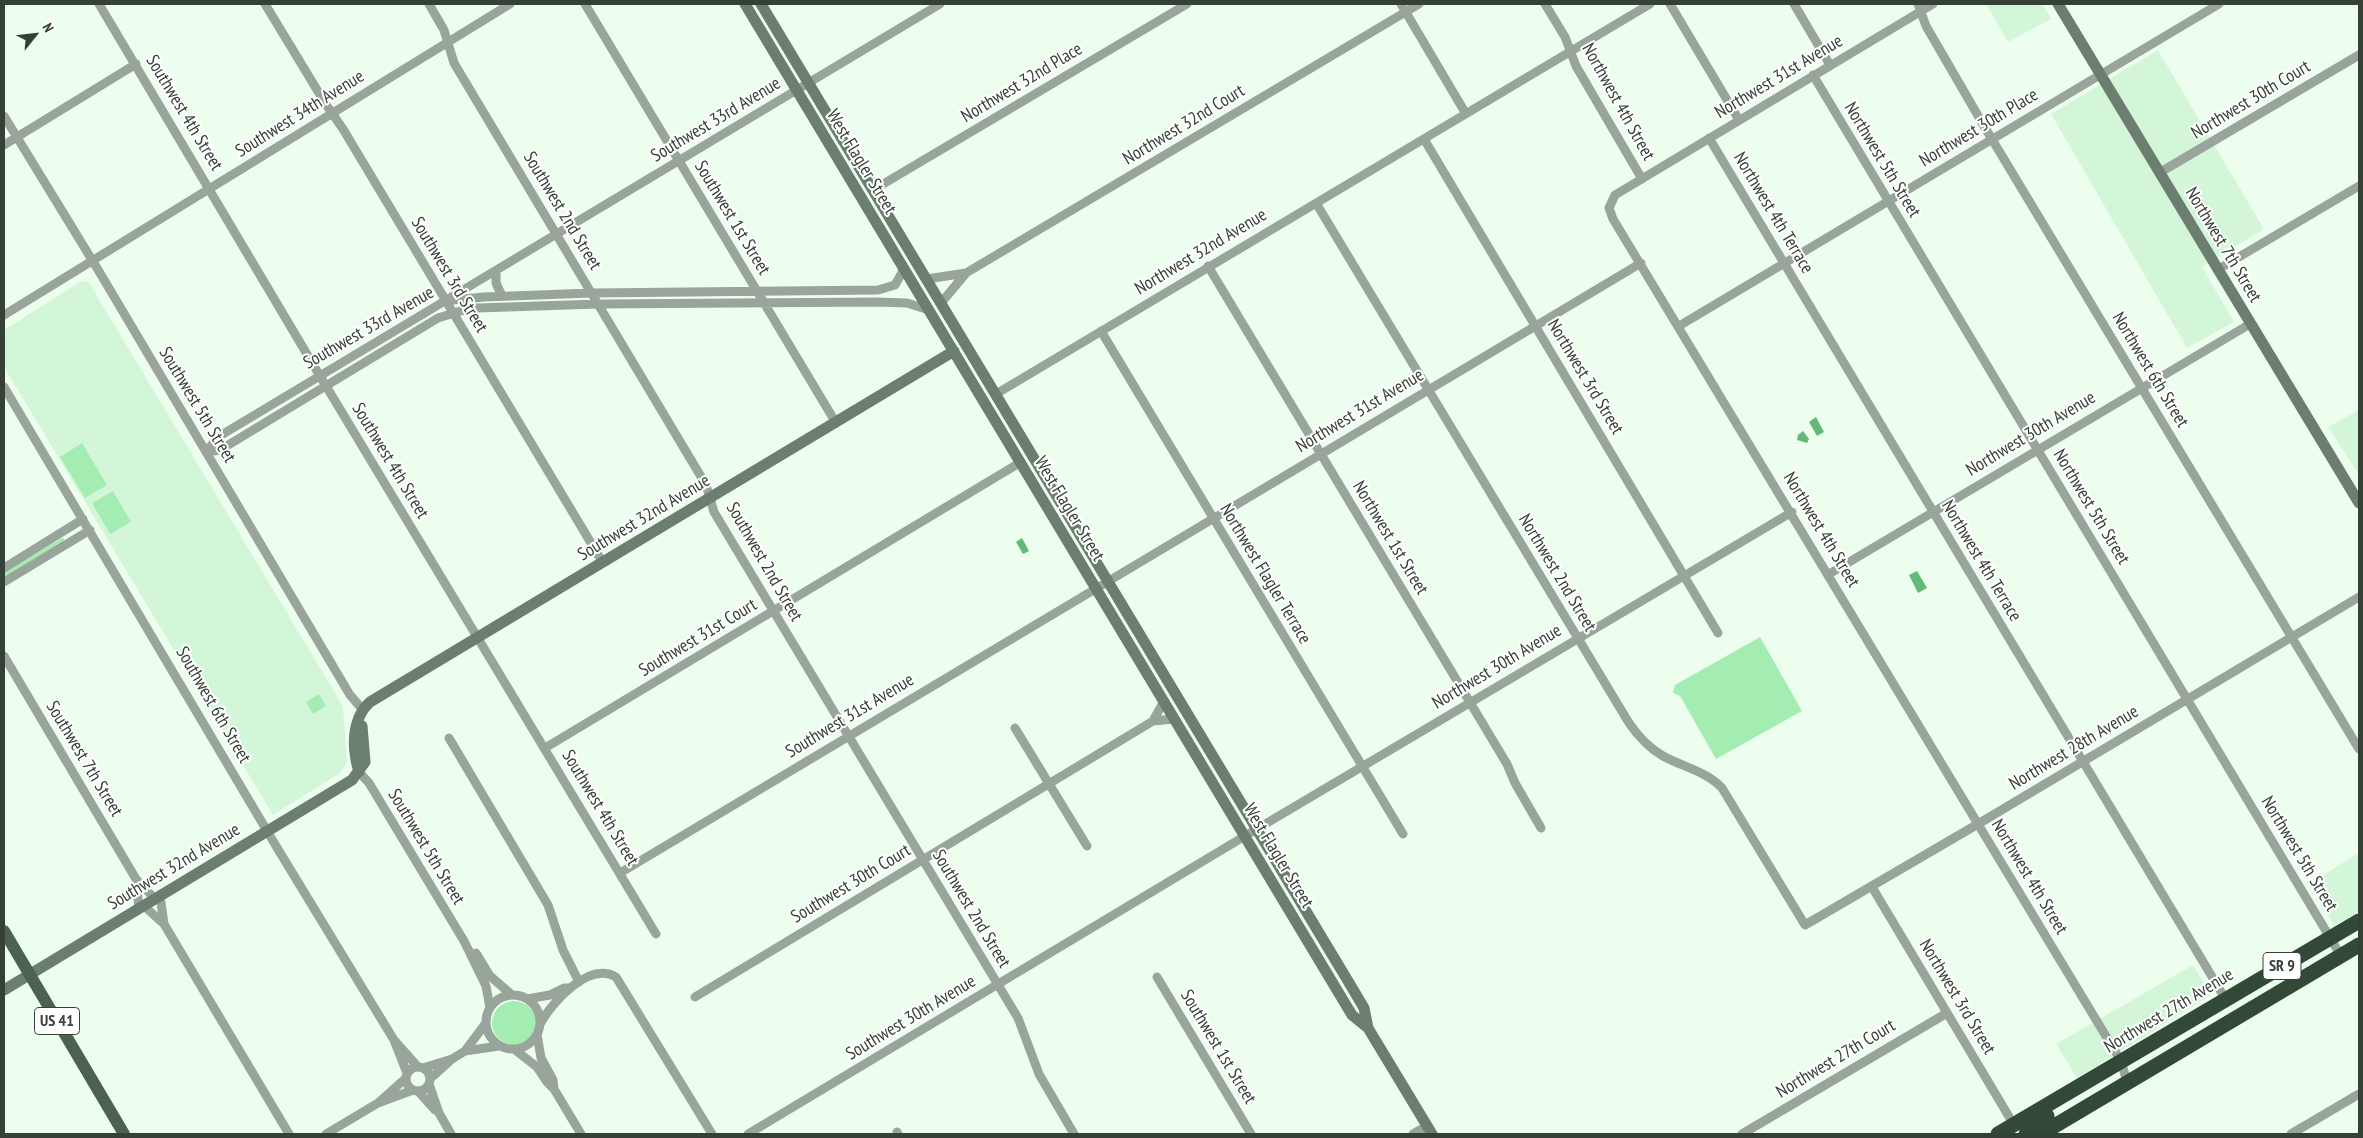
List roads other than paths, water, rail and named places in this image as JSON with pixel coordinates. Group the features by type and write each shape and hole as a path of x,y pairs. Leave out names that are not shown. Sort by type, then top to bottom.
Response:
{"highway":[{"name":"Northwest 27th Avenue","path":"1998,1134 2013,1129 2081,1085 2359,921"},
{"name":"SR 9","path":"2041,1134 2359,944"},
{"path":"2026,1134 2031,1126 2067,1103 2081,1085"}],"main road":[{"name":"West Flagler Street","path":"745,4 1352,1015 1368,1028 1430,1130"},
{"name":"West Flagler Street","path":"762,4 1330,950 1364,1008 1368,1028"},
{"name":"Northwest 7th Street","path":"2058,4 2359,503"},
{"path":"954,351 958,330"},
{"name":"Southwest 32nd Avenue","path":"360,716 373,700 836,424 954,351"},
{"path":"990,410 996,394"},
{"path":"359,772 354,726 360,716"},
{"name":"Southwest 32nd Avenue","path":"4,990 348,783 359,772"},
{"name":"US 41","path":"4,930 124,1134"},
{"path":"1305,936 1317,945 1330,950"}],"street":[{"name":"Southwest 4th Street","path":"99,4 656,934"},
{"name":"Southwest 3rd Street","path":"266,4 603,563"},
{"name":"Southwest 2nd Street","path":"428,4 444,30 454,63 706,485 714,512 1024,1028 1042,1081 1074,1134"},
{"name":"Southwest 34th Avenue","path":"4,315 510,4"},
{"name":"Southwest 1st Street","path":"585,4 836,424"},
{"name":"Southwest 33rd Avenue","path":"206,452 218,437 940,4"},
{"name":"Northwest 32nd Place","path":"873,190 1187,4"},
{"name":"Northwest 32nd Court","path":"941,303 966,273 1403,8 1419,4"},
{"name":"Northwest 4th Street","path":"1545,4 1565,37 1576,66 1642,179 1615,195 1612,199 1609,208 1613,219 1792,512 2121,1062 2127,1082"},
{"path":"1403,8 1466,114 1650,4"},
{"path":"1670,4 1739,120"},
{"path":"1794,4 1830,65"},
{"name":"Northwest 31st Avenue","path":"1642,179 1830,65 1920,7 1933,4"},
{"name":"Northwest 30th Place","path":"1679,326 2219,4"},
{"name":"Northwest 6th Street","path":"1920,7 1926,26 1992,139 2359,749"},
{"name":"Northwest 30th Court","path":"2159,174 2359,55"},
{"path":"4,145 136,64"},
{"name":"Northwest 5th Street","path":"1813,75 2341,956"},
{"name":"Northwest 32nd Avenue","path":"996,394 1466,114"},
{"name":"Southwest 5th Street","path":"4,116 206,452 350,695 360,716"},
{"name":"Northwest 4th Terrace","path":"1709,138 2226,1000"},
{"name":"Northwest 3rd Street","path":"1424,139 1718,633"},
{"path":"2217,270 2359,186"},
{"name":"Northwest 2nd Street","path":"1316,203 1622,714 1640,737 1662,755 1704,774 1722,788 1805,925"},
{"name":"Northwest 31st Avenue","path":"1096,588 1641,263"},
{"name":"Northwest 1st Street","path":"1208,266 1507,764 1515,783 1541,828"},
{"path":"446,302 502,296 592,293 885,289 895,285 904,269"},
{"path":"496,272 496,283 502,296"},
{"name":"Northwest 32nd Court","path":"927,280 966,273"},
{"name":"Southwest 33rd Avenue","path":"206,452 220,450 438,318 452,312 478,308 598,304 764,303 903,303 929,310"},
{"name":"Northwest 30th Avenue","path":"1829,574 1932,511 2250,324"},
{"name":"Northwest Flagler Terrace","path":"1101,331 1402,834"},
{"name":"Southwest 6th Street","path":"4,387 268,832 394,1040 406,1076"},
{"name":"Southwest 31st Court","path":"545,748 1021,462"},
{"name":"Northwest 30th Avenue","path":"1245,836 1792,512"},
{"path":"4,568 83,519"},
{"path":"4,582 90,530"},
{"name":"Southwest 31st Avenue","path":"620,873 1096,588"},
{"name":"Northwest 28th Avenue","path":"1805,925 2359,597"},
{"name":"Southwest 7th Street","path":"4,656 136,879 142,907"},
{"name":"Southwest 30th Court","path":"1153,721 1164,701"},
{"name":"Southwest 30th Court","path":"695,997 1153,721 1174,719"},
{"path":"1015,728 1087,846"},
{"path":"449,738 548,905 563,950 579,982"},
{"name":"Southwest 5th Street","path":"359,772 369,783 464,940 486,986 490,1008"},
{"name":"Southwest 30th Avenue","path":"748,1134 1245,836"},
{"name":"Southwest 7th Street","path":"136,879 157,897"},
{"name":"Northwest 3rd Street","path":"1872,886 2013,1129"},
{"path":"157,897 164,924 289,1134"},
{"path":"142,907 164,924"},
{"name":"Southwest 5th Street","path":"464,940 472,948 490,976 512,995"},
{"path":"514,1049 529,1044 537,1034 548,1010 570,988 593,974 604,972 616,977 712,1134"},
{"name":"Southwest 1st Street","path":"1157,977 1251,1134"},
{"path":"526,999 570,988"},
{"path":"465,1051 486,1023 490,1008 499,998 512,995 526,999 536,1008 540,1024"},
{"name":"Northwest 27th Court","path":"1742,1134 1947,1013"},
{"path":"486,1023 489,1034 499,1046"},
{"path":"537,1034 541,1058 553,1080 554,1089"},
{"name":"Southwest 6th Street","path":"394,1040 421,1067"},
{"path":"378,1103 412,1068 452,1058 465,1051 499,1046 514,1049 533,1063 554,1089 582,1134"},
{"path":"326,1134 378,1103 425,1089 452,1058"},
{"path":"421,1067 428,1072 439,1113 451,1134"},
{"path":"406,1076 407,1085 439,1113"},
{"path":"2290,1134 2359,1094"},
{"path":"1413,1134 1430,1130"}]}
